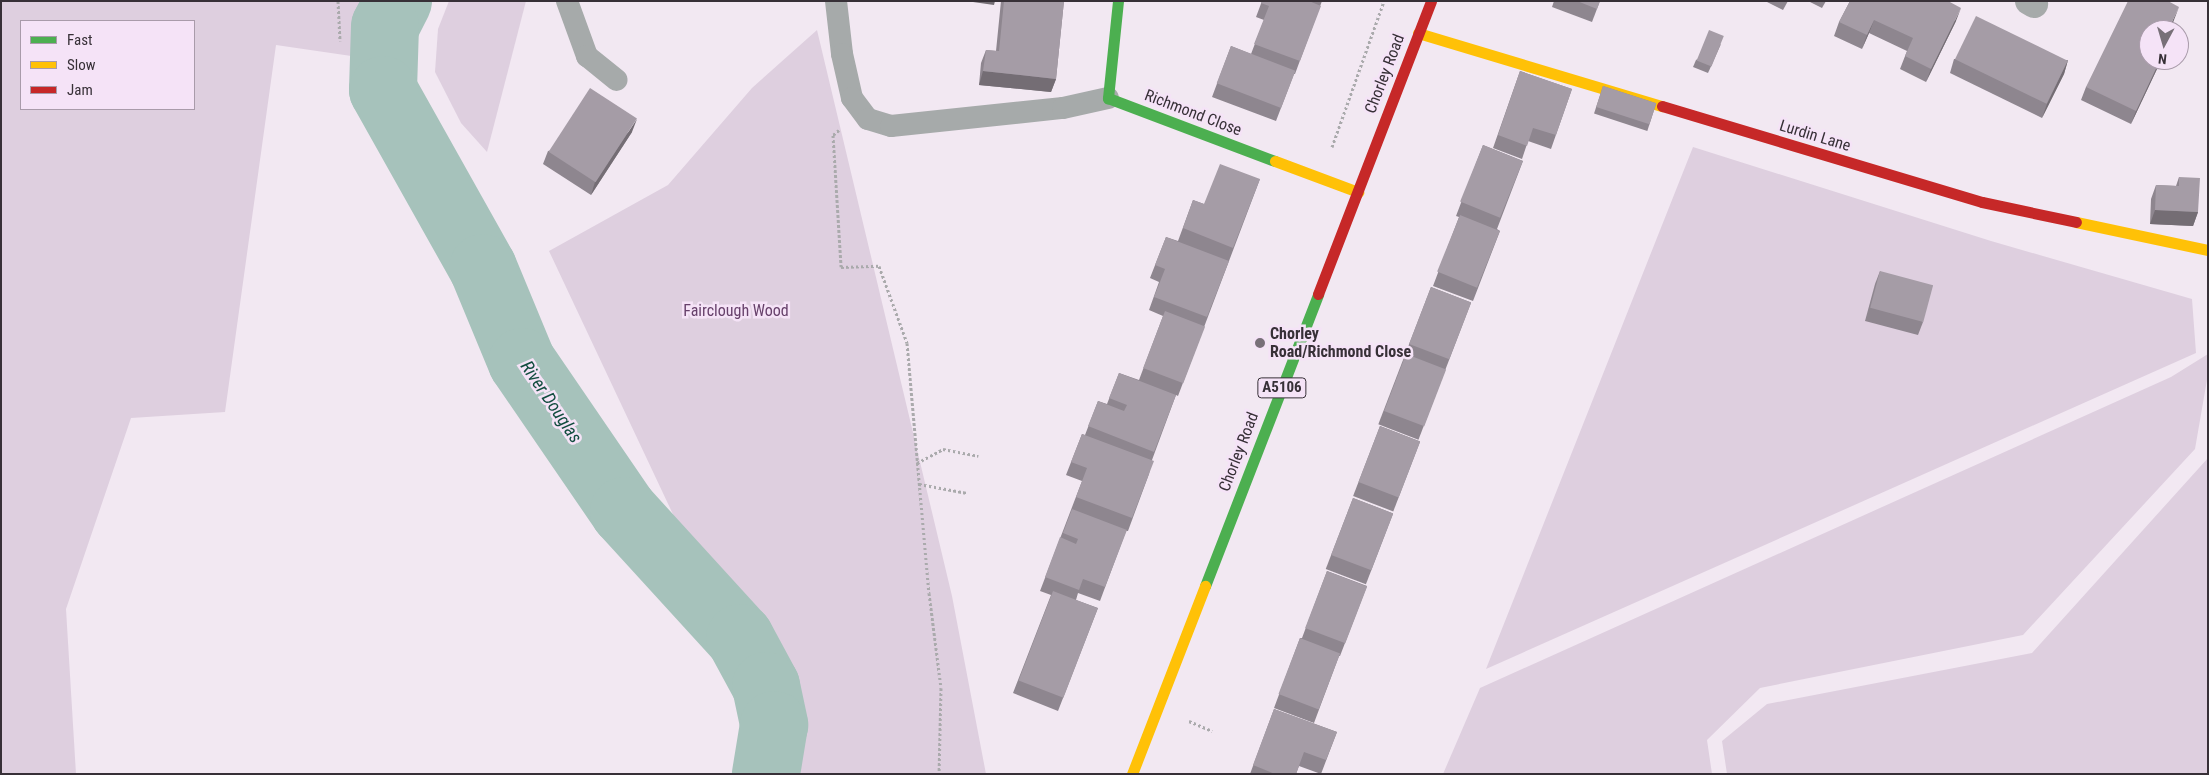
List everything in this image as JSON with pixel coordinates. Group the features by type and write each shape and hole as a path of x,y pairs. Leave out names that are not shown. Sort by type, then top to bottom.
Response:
{"street":[{"path":"1108,98 1118,1"},
{"name":"Chorley Road","path":"1132,774 1431,1"},
{"name":"Lurdin Lane","path":"1418,33 1982,202 2208,250"},
{"name":"Richmond Close","path":"1108,98 1358,192"}],"lane":[{"path":"567,1 587,56 617,80"},
{"path":"836,1 842,54 852,98 868,119 891,126 1063,108 1108,98"}],"path":[{"path":"338,1 340,41"},
{"path":"861,110 833,135 841,267 879,266 907,344 940,688 940,774"},
{"path":"917,463 943,449 978,456"},
{"path":"919,484 967,493"}],"green space":[{"path":"1,1 385,1 374,21 365,58 276,45 225,412 131,418 66,609 76,774 1,774"},
{"path":"449,1 526,1 487,152 461,123 435,72 438,29"},
{"name":"Fairclough Wood","path":"817,30 952,596 986,774 744,774 735,646 549,251 668,185 752,88"},
{"path":"1693,147 1991,241 2192,299 2196,353 1486,669"},
{"path":"2208,354 2208,374 2195,449 2023,635 1760,688 1707,740 1712,774 1443,774 1480,688 2171,377"},
{"path":"2208,458 2208,774 1727,774 1722,741 1767,704 2032,653"}],"building":[{"path":"1004,1 1064,1 1056,79 983,71 986,50 999,51"},
{"path":"1262,1 1309,1 1321,6 1300,61 1254,44 1269,6 1261,3"},
{"path":"1577,1 1600,1 1597,9"},
{"path":"1850,1 1948,1 1961,8 1931,69 1905,56 1913,38 1874,20 1867,35 1839,22"},
{"path":"2128,1 2168,1 2179,7 2173,20 2139,20 2139,70 2155,70 2136,111 2086,87"},
{"path":"1976,16 2068,61 2047,104 1955,59"},
{"path":"1709,30 1724,36 1711,67 1697,61"},
{"path":"1231,46 1295,71 1281,108 1217,83"},
{"path":"1520,71 1572,89 1556,135 1533,128 1527,146 1498,135"},
{"path":"1603,86 1656,103 1649,124 1596,107"},
{"path":"590,88 637,118 596,182 549,152"},
{"path":"1483,145 1523,161 1500,218 1460,202"},
{"path":"1220,164 1260,179 1233,248 1183,228 1193,200 1204,204"},
{"path":"2179,177 2200,178 2198,212 2155,210 2156,185 2179,186"},
{"path":"1460,215 1500,231 1477,288 1437,272"},
{"path":"1166,237 1229,261 1207,317 1154,297 1165,269 1155,265"},
{"path":"1880,271 1933,285 1923,322 1870,308"},
{"path":"1431,287 1471,302 1449,359 1409,344"},
{"path":"1165,311 1205,326 1183,383 1143,368"},
{"path":"1406,354 1446,369 1424,426 1384,411"},
{"path":"1119,373 1176,395 1154,452 1088,426 1098,401 1124,411 1127,405 1109,398"},
{"path":"1380,426 1420,441 1399,497 1358,482"},
{"path":"1082,434 1154,461 1132,518 1076,497 1087,468 1071,462"},
{"path":"1353,498 1393,513 1371,570 1331,555"},
{"path":"1072,509 1127,530 1105,587 1083,579 1079,590 1045,577 1060,537 1076,544 1078,539 1063,533"},
{"path":"1327,571 1367,586 1345,643 1305,628"},
{"path":"1053,591 1098,608 1063,698 1019,681"},
{"path":"1300,638 1340,653 1319,709 1278,694"},
{"path":"1274,709 1337,732 1326,760 1304,752 1296,774 1275,774 1253,765"}],"waterway":[{"name":"River Douglas","path":"398,1 385,26 383,90 483,268 522,362 624,511 740,638 766,686 774,725 766,774"}],"traffic: fast":[{"path":"1118,1 1108,98 1275,161"},
{"path":"1205,586 1318,294"}],"traffic: slow":[{"path":"1418,33 1662,106"},
{"path":"1275,161 1358,192"},
{"path":"2076,222 2208,250"},
{"path":"1132,774 1205,586"}],"traffic: jam":[{"path":"1318,294 1431,1"},
{"path":"1662,106 1982,202 2076,222"}],"place":[{"name":"Chorley Road/Richmond Close","path":"1260,343"}]}
